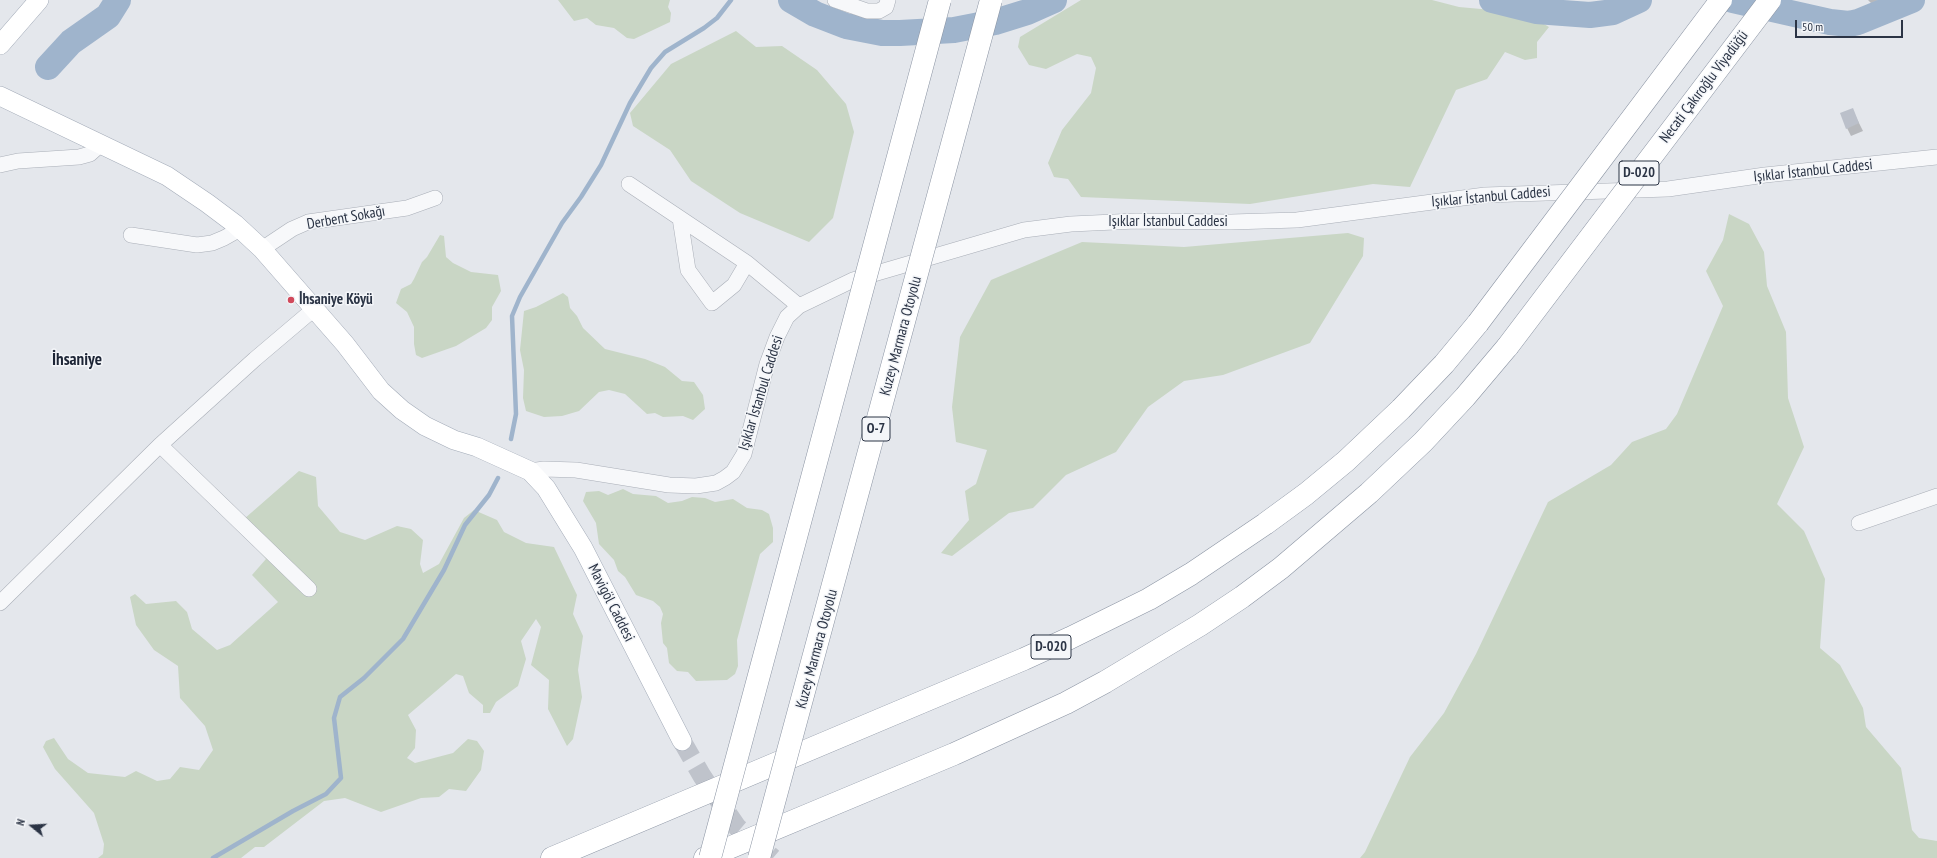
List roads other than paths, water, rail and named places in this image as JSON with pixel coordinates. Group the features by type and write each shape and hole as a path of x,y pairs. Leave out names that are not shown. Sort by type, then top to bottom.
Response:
{"highway":[{"path":"710,858 940,0"},
{"name":"Kuzey Marmara Otoyolu","path":"760,858 991,0"},
{"name":"D-020","path":"552,858 1024,659 1070,638 1155,595 1191,574 1265,524 1306,494 1346,461 1401,409 1444,364 1478,323 1721,0"},
{"name":"Necati Çakıroğlu Viyadüğü","path":"705,858 954,754 1060,706 1105,682 1200,625 1242,597 1281,568 1369,494 1423,442 1465,397 1508,346 1770,0"}],"main road":[{"path":"0,45 40,0"},
{"path":"0,96 167,176 207,203 240,228 262,249 345,344 381,391 402,410 425,426 530,471"},
{"name":"Mavigöl Caddesi","path":"530,471 546,488 583,548 682,741"}],"street":[{"path":"835,0 867,11 879,11 886,6 888,0"},
{"path":"0,165 18,161 79,157 90,154 100,145"},
{"name":"Işıklar İstanbul Caddesi","path":"530,471 544,469 576,470 669,485 696,486 716,482 725,478 733,472 744,454 767,364 776,337 787,317 799,306 853,280 997,237 1046,227 1070,224 1136,221 1231,222 1297,220 1485,194 1668,189 1765,175 1937,157"},
{"path":"629,184 747,263 799,306"},
{"name":"Derbent Sokağı","path":"262,249 292,229 308,222 407,208 422,204 434,198"},
{"path":"680,218 688,270 712,303 734,285 747,263"},
{"path":"131,235 197,245 212,243 224,238 240,228"},
{"path":"0,603 160,445 255,359 314,309"},
{"path":"160,445 309,589"},
{"path":"1859,523 1937,496"}],"waterway":[{"path":"48,67 71,42 108,16 118,0"},
{"path":"511,439 516,414 512,316 520,297 562,223 581,197 601,165 630,103 651,68 665,52 704,28 717,18 731,0"},
{"path":"791,0 815,14 846,26 882,33 954,30 995,22 1027,12 1054,0"},
{"path":"1492,0 1536,11 1590,15 1613,12 1639,0"},
{"path":"1733,0 1830,22 1849,24 1858,22 1912,0"},
{"path":"213,858 293,811 326,794 341,778 334,718 340,697 364,678 403,639 444,570 465,525 489,495 498,478"}],"tunnel":[{"path":"682,741 702,776 737,827 773,858"}],"place":[{"name":"İhsaniye Köyü","path":"291,300"}],"district":[{"name":"İhsaniye","path":"77,360"}]}
